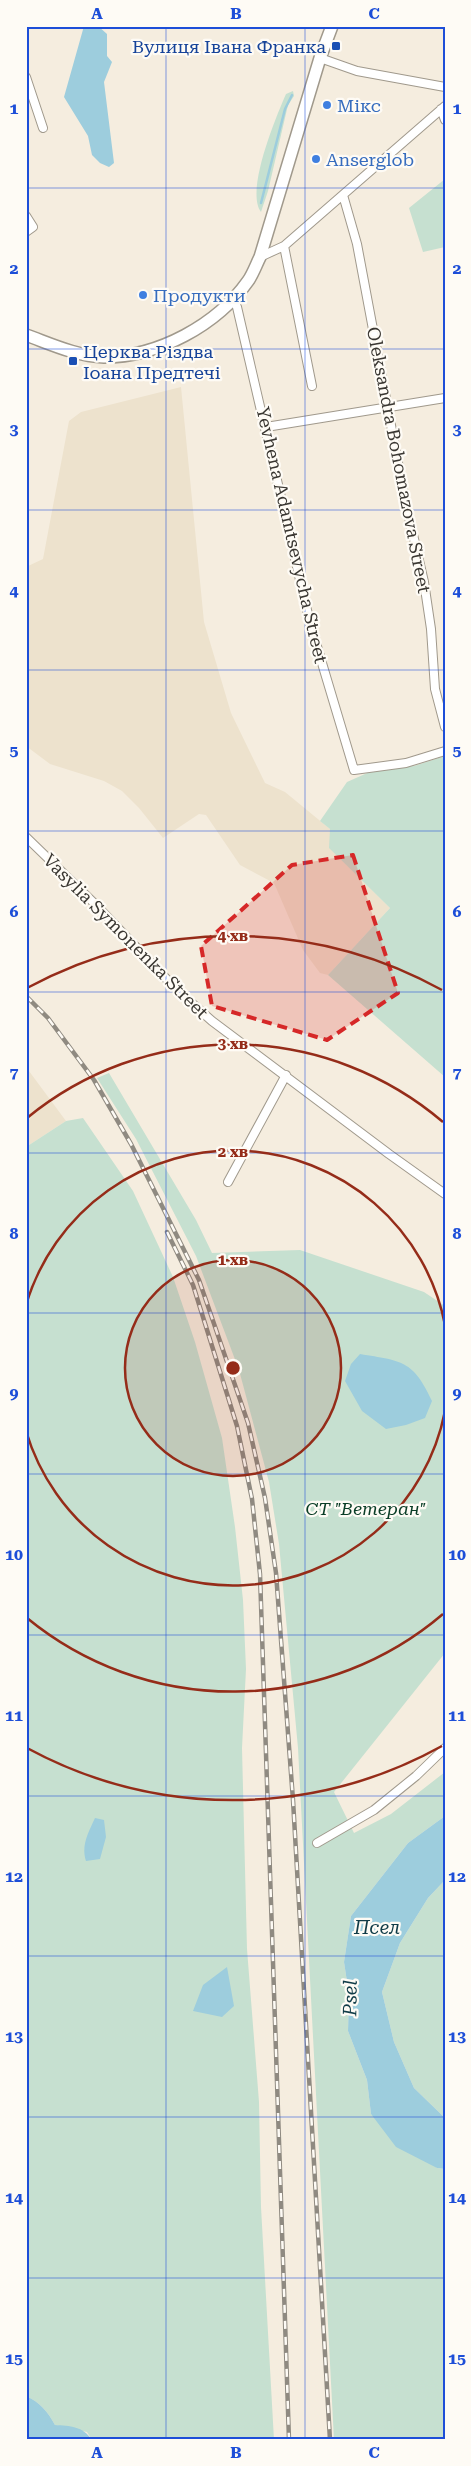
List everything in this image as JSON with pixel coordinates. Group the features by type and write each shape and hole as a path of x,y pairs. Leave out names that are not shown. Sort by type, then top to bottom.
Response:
{"main road":[{"path":"26,335 82,354 104,356 150,351 189,335 233,299 249,280 260,257 320,58 332,26"}],"street":[{"path":"320,58 357,71 445,86"},
{"path":"26,77 43,128"},
{"path":"260,257 284,246 443,107"},
{"path":"443,107 445,120"},
{"name":"Oleksandra Bohomazova Street","path":"343,195 357,244 387,408 424,582 431,629 435,689 445,727"},
{"path":"26,216 33,227 26,232"},
{"path":"284,246 312,386"},
{"name":"Yevhena Adamtsevycha Street","path":"233,299 237,307 266,427 310,623 354,770 406,763 445,751"},
{"path":"266,427 445,398"},
{"name":"Vasylia Symonenka Street","path":"26,837 94,903 177,990 212,1021 445,1194"},
{"path":"228,1182 286,1075"},
{"path":"317,1843 374,1810 416,1776 445,1748"}],"highlighted area":[{"path":"353,855 398,993 327,1040 212,1006 201,946 292,865"}],"shaded area":[{"path":"181,387 204,622 231,713 265,783 285,792 330,829 330,848 390,908 328,975 320,973 303,950 274,883 240,865 206,815 199,814 163,838 139,808 122,791 104,781 50,764 26,746 26,567 43,559 69,421 81,412"},
{"path":"26,1067 66,1121 26,1147"}],"green space":[{"path":"293,91 294,96 288,105 268,191 261,212 257,202 259,172 269,136 286,94"},
{"path":"445,179 445,247 423,252 409,208"},
{"path":"445,756 445,1077 328,975 390,908 329,848 330,829 320,821 347,782 374,770 414,766"},
{"name":"СТ \"Ветеран\"","path":"109,1073 196,1220 212,1253 300,1250 424,1292 445,1306 445,1653 334,1792 354,1833 391,1814 445,1772 445,1816 408,1843 351,1916 344,1962 349,1995 348,2031 367,2080 371,2114 437,2168 445,2169 445,2440 334,2440 298,1748 279,1544 269,1482 239,1370 196,1256 136,1139 97,1078"},
{"path":"83,1118 133,1191 173,1277 195,1342 222,1438 235,1527 243,1600 246,1669 242,1748 247,1949 259,2102 261,2207 274,2440 92,2440 87,2432 55,2425 43,2408 26,2396 26,1147 66,1121"},
{"path":"445,1880 445,2118 414,2088 394,2042 382,1992 400,1943 428,1898"}],"water":[{"path":"84,26 98,26 107,34 107,56 112,62 104,82 114,163 109,167 100,163 92,155 88,136 64,97"},
{"path":"360,1354 396,1361 412,1370 419,1377 432,1401 425,1418 406,1425 386,1429 362,1411 345,1381 351,1364"},
{"name":"Псел","path":"445,1816 445,1880 428,1898 400,1943 382,1992 394,2042 414,2088 445,2118 445,2169 437,2168 396,2147 371,2114 367,2080 348,2031 349,1995 344,1962 351,1916 408,1843"},
{"path":"95,1818 104,1820 106,1837 100,1859 86,1861 85,1845"},
{"path":"227,1967 234,2006 222,2017 193,2011 203,1985"},
{"path":"26,2396 43,2408 55,2425 71,2426 80,2429 92,2440 26,2440"}],"waterway":[{"path":"261,203 285,109 292,95"}],"railway":[{"path":"26,996 48,1018 94,1080 131,1144 199,1280 248,1423 265,1498 276,1573 293,1800 330,2440"},
{"path":"167,1232 193,1285 237,1426 252,1499 260,1574 289,2440"}],"place":[{"name":"Вулиця Івана Франка","path":"336,46"},
{"name":"Мікс","path":"327,105"},
{"name":"Anserglob","path":"316,159"},
{"name":"Продукти","path":"143,295"},
{"name":"Церква Різдва Іоана Предтечі","path":"73,361"}],"water label":[{"name":"Psel","path":"350,1998"}]}
